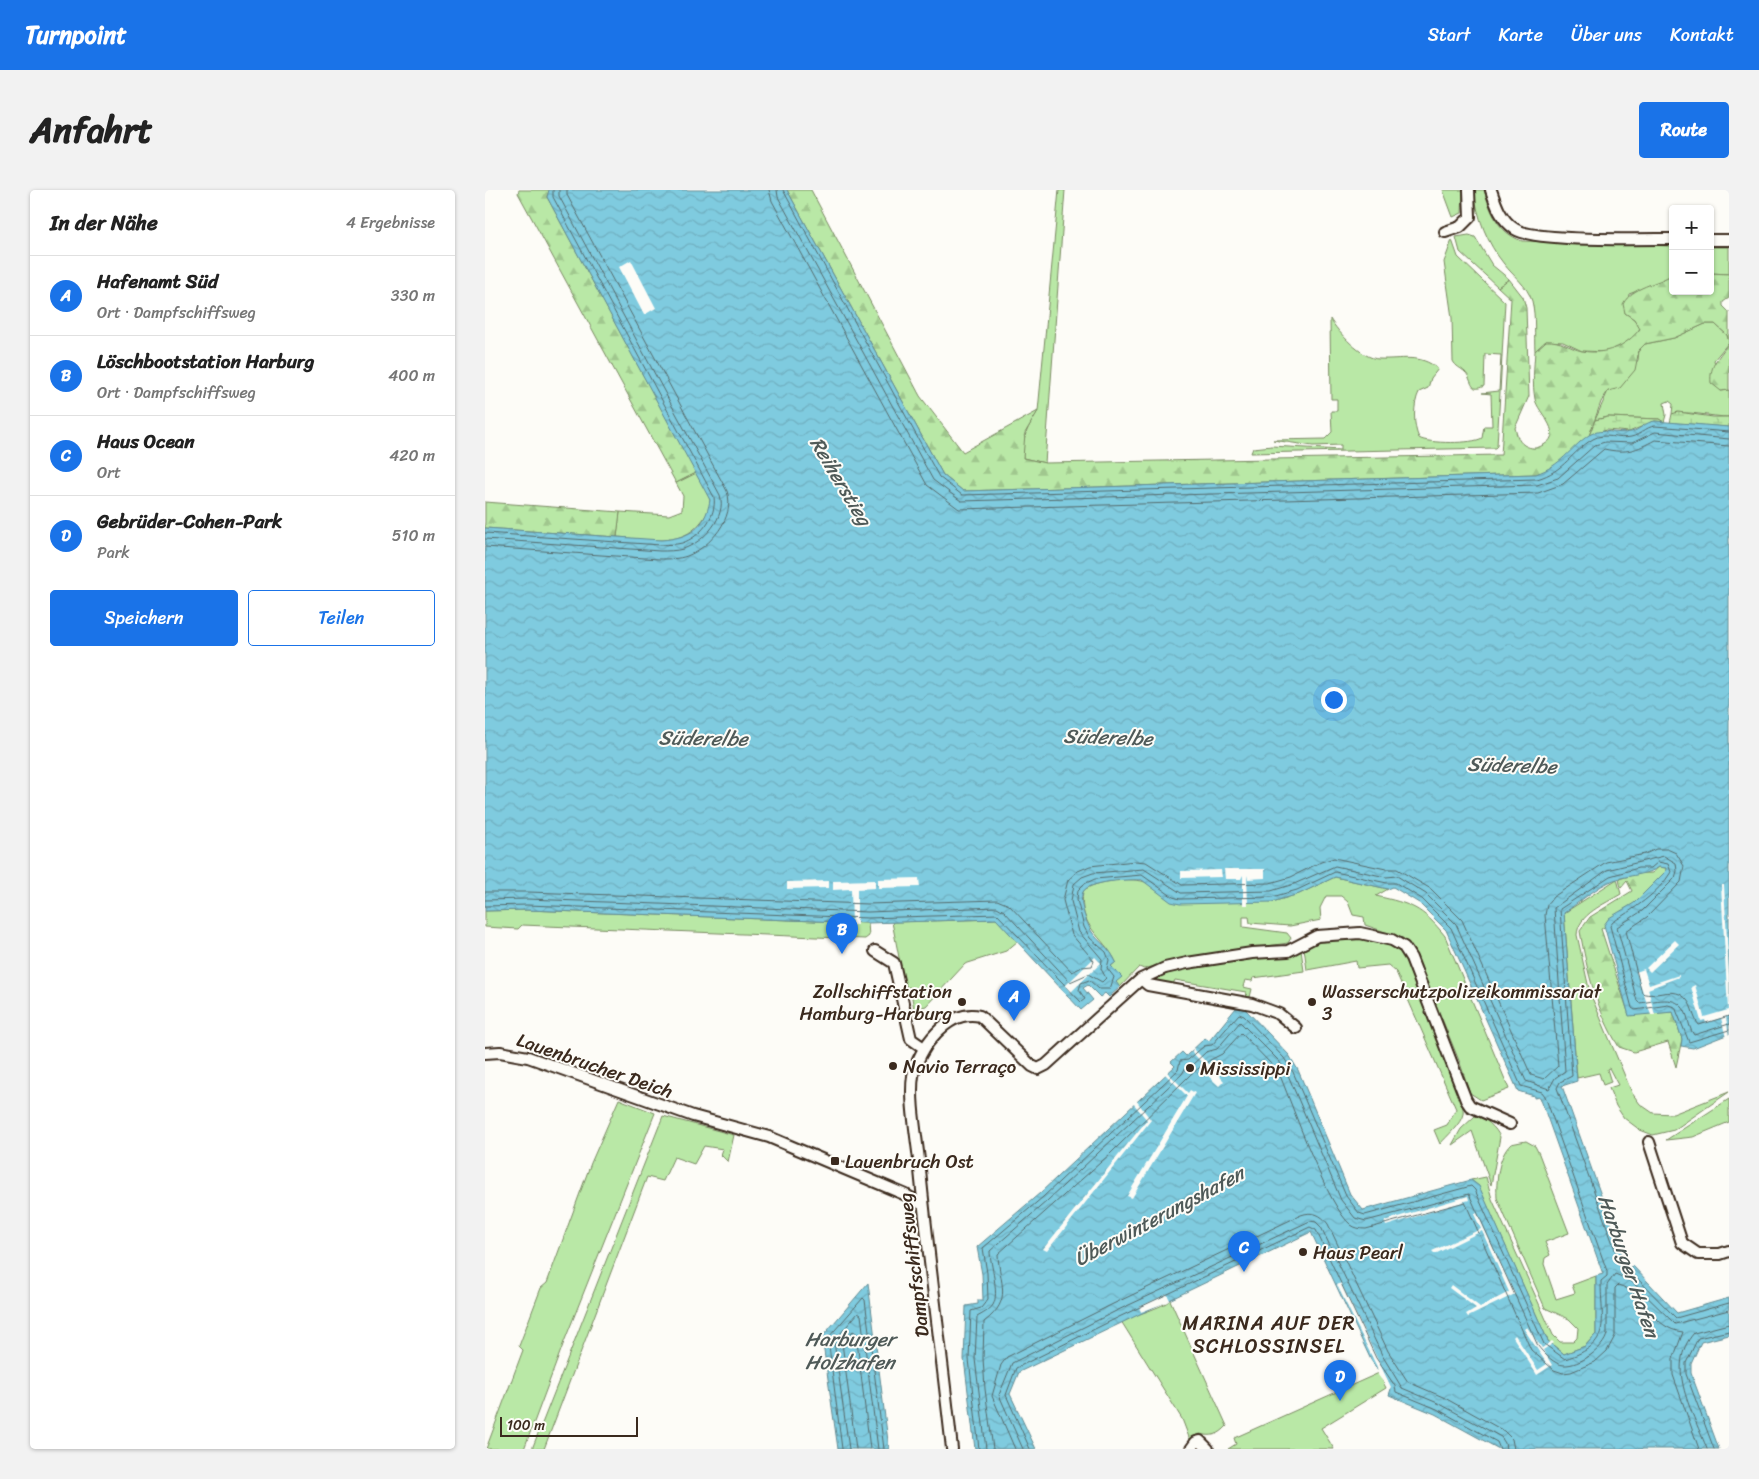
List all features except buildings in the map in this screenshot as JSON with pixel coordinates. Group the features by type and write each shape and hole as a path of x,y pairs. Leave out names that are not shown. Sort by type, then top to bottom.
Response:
{"street":[{"path":"1445,232 1460,227 1470,217 1469,190"},
{"path":"1491,190 1504,219 1523,233 1547,236 1669,239"},
{"path":"1714,240 1729,240"},
{"path":"1296,1028 1279,1014 1253,1004 1148,985 1141,979 1165,968 1187,963 1252,953 1287,951 1317,936 1360,933 1392,940 1405,947 1411,958 1466,1100 1470,1106 1510,1124"},
{"path":"875,950 894,963 911,1039 924,1048"},
{"name":"Dampfschiffsweg","path":"952,1449 923,1205 912,1088 915,1068 924,1048 949,1022 977,1015 1032,1066 1041,1068 1141,979"},
{"name":"Lauenbrucher Deich","path":"485,1053 500,1052 528,1057 693,1116 748,1130 792,1146 906,1195 923,1205"},
{"path":"1649,1142 1682,1243 1697,1254 1720,1254 1729,1251"},
{"path":"1191,1449 1196,1442 1200,1441 1208,1449"}],"green space":[{"path":"519,190 549,190 547,197 696,473 676,483 518,193"},
{"path":"787,190 811,190 920,396 963,452 1038,411 1025,433 1023,458 1045,463 1501,455 1511,299 1498,287 1509,279 1523,297 1526,308 1529,396 1515,428 1520,442 1530,447 1539,447 1548,442 1551,437 1551,431 1535,399 1533,381 1535,351 1546,341 1565,344 1582,351 1607,351 1628,341 1640,329 1634,319 1625,313 1623,304 1627,298 1639,289 1669,276 1669,295 1714,295 1714,273 1729,274 1729,298 1723,302 1723,306 1729,312 1729,342 1727,335 1715,324 1705,324 1674,338 1645,344 1639,350 1635,370 1620,388 1608,391 1601,402 1589,436 1552,469 1536,474 963,491 943,475"},
{"path":"1059,190 1065,190 1045,463 1023,458 1023,444 1031,422 1038,411"},
{"path":"1443,190 1463,190 1462,213 1453,217"},
{"path":"1474,190 1484,190 1493,214 1501,227 1522,241 1669,246 1669,277 1661,282 1629,294 1625,313 1634,319 1640,328 1634,337 1611,352 1582,351 1563,342 1546,341 1535,351 1533,307 1530,295 1498,256 1480,220"},
{"path":"1469,235 1475,237 1492,265 1509,279 1498,287 1460,252 1456,237"},
{"path":"1452,240 1458,257 1505,302 1497,446 1495,448 1251,453 1253,448 1272,446 1341,450 1341,445 1313,446 1273,440 1325,439 1332,432 1331,411 1337,411 1337,399 1331,399 1330,319 1339,331 1365,355 1379,359 1417,359 1431,364 1438,369 1431,378 1428,388 1419,392 1417,397 1415,421 1419,438 1451,442 1482,438 1484,426 1492,426 1491,394 1482,393 1499,391 1501,355 1485,354 1484,386 1479,388 1472,385 1467,375 1453,361 1452,318 1444,262"},
{"path":"1714,247 1729,247 1729,274 1714,273"},
{"path":"1705,324 1715,324 1727,335 1729,342 1714,360 1721,391 1729,390 1729,417 1684,413 1672,414 1673,404 1669,401 1664,403 1666,415 1664,422 1659,419 1608,417 1595,420 1608,391 1620,387 1638,360 1639,350 1645,344 1674,338"},
{"path":"1729,342 1729,390 1721,391 1711,383 1711,376 1713,366"},
{"path":"1678,412 1713,417 1729,417 1729,427 1670,423 1672,414"},
{"path":"1608,417 1659,419 1664,422 1655,421 1629,432 1606,430 1589,436 1595,420"},
{"path":"696,473 710,501 706,515 693,530 673,539 651,540 617,537 620,512 669,515 682,510 683,496 676,483"},
{"path":"485,502 620,512 617,537 485,528"},
{"path":"1659,867 1666,868 1666,871 1633,911 1601,929 1629,1015 1673,1012 1682,1039 1676,1067 1668,1042 1634,1052 1619,1047 1611,1033 1594,991 1580,931 1590,917 1632,891 1627,881 1621,888 1619,879 1639,873 1652,873"},
{"path":"1335,877 1388,889 1376,896 1415,908 1437,926 1445,936 1509,1089 1481,1100 1470,1093 1460,1063 1413,948 1403,938 1365,925 1364,917 1353,915 1348,902 1341,896 1326,896 1320,908 1321,920 1290,926 1250,923 1249,917 1243,917 1243,927 1287,933 1291,938 1288,943 1179,959 1144,969 1139,967 1120,987 1116,983 1111,966 1116,962 1088,923 1082,904 1083,891 1088,887 1104,882 1133,880 1272,902 1299,894"},
{"path":"1617,879 1621,894 1587,915 1582,921 1577,935 1590,993 1632,1093 1640,1104 1653,1113 1673,1114 1729,1092 1674,1130 1653,1135 1640,1130 1624,1118 1616,1106 1609,1088 1618,1085 1609,1068 1607,1069 1611,1082 1603,1085 1599,1073 1577,1078 1564,913"},
{"path":"527,910 868,923 869,936 865,939 522,925 518,929 485,927 485,911"},
{"path":"996,919 1018,941 1006,951 965,964 926,1006 914,1009 910,987 905,988 892,922"},
{"path":"1361,937 1390,944 1404,952 1457,1085 1462,1103 1462,1118 1440,1144 1434,1130 1447,1125 1456,1109 1396,972 1388,965 1357,968 1356,961 1307,970 1304,948 1314,941"},
{"path":"1301,950 1304,971 1253,978 1252,981 1245,980 1243,987 1252,989 1250,997 1247,998 1246,992 1175,980 1173,984 1150,979 1187,968 1292,954"},
{"path":"619,1099 655,1113 564,1342 524,1449 486,1449 523,1350 519,1346 541,1288 547,1283 591,1163"},
{"path":"1729,1099 1729,1122 1693,1137 1666,1140"},
{"path":"663,1116 734,1135 728,1162 721,1155 723,1149 704,1146 694,1164 674,1157 663,1181 647,1177 544,1449 532,1449"},
{"path":"1475,1116 1482,1118 1490,1124 1500,1137 1491,1185 1472,1131 1452,1145 1461,1129"},
{"path":"1526,1141 1535,1146 1539,1154 1569,1233 1545,1242 1550,1255 1545,1258 1544,1264 1556,1299 1575,1293 1572,1285 1596,1276 1596,1334 1585,1346 1564,1354 1548,1341 1479,1187 1471,1180 1486,1177 1492,1199 1553,1335 1560,1342 1573,1342 1577,1338 1578,1328 1569,1319 1545,1308 1497,1198 1497,1184 1503,1155 1511,1144"},
{"path":"1170,1300 1227,1426 1215,1434 1200,1434 1190,1440 1182,1419 1121,1321 1167,1303"},
{"path":"1379,1373 1386,1388 1321,1428 1334,1449 1228,1449 1236,1444 1234,1438"}],"water":[{"path":"549,190 787,190 943,475 963,491 1536,474 1552,466 1582,440 1594,433 1604,431 1631,432 1655,421 1729,427 1729,1034 1693,1048 1681,1046 1682,1039 1673,1012 1629,1016 1604,925 1609,918 1634,903 1666,871 1666,868 1659,867 1650,872 1614,880 1595,890 1564,913 1577,1081 1562,1086 1627,1268 1633,1266 1677,1313 1729,1298 1729,1335 1701,1342 1691,1364 1691,1373 1719,1449 1499,1449 1435,1414 1389,1395 1391,1389 1371,1360 1311,1232 1019,1372 1010,1394 1036,1449 975,1449 964,1359 966,1306 978,1304 978,1300 983,1300 982,1274 977,1247 1040,1193 1175,1066 1171,1062 1182,1052 1186,1056 1205,1038 1209,1041 1236,1008 1246,1010 1289,1055 1298,1070 1350,1194 1363,1210 1471,1180 1479,1186 1548,1341 1564,1354 1585,1346 1596,1334 1596,1276 1603,1274 1540,1097 1534,1098 1534,1096 1518,1091 1446,930 1419,903 1393,887 1388,889 1335,877 1299,894 1272,902 1180,904 1171,902 1142,880 1120,880 1093,885 1083,892 1084,913 1092,932 1116,962 1111,966 1122,977 1116,982 1120,987 1109,997 1105,993 1100,997 1088,985 1083,988 1093,1000 1081,1010 996,919 868,923 527,910 485,911 485,528 661,540 671,539 687,534 700,525 708,510 710,500 547,197"},
{"name":"Harburger Holzhafen","path":"868,1283 889,1449 838,1449 822,1337"}],"pier":[{"path":"631,260 656,308 644,315 619,267"},
{"path":"1224,869 1265,869 1265,878 1248,879 1247,875 1248,905 1243,905 1243,875 1241,879 1225,879"},
{"path":"1221,870 1222,877 1181,878 1181,871"},
{"path":"919,878 920,887 878,888 878,879"},
{"path":"875,880 875,888 857,889 857,925 852,925 851,889 833,890 833,881"},
{"path":"829,881 829,888 787,889 787,882"},
{"path":"1721,885 1724,885 1729,975 1729,1015 1726,1017 1729,1037 1726,1038 1721,1018 1706,1023 1705,1020 1701,1021 1691,987 1695,985 1704,1017 1728,1010"},
{"path":"1675,940 1679,944 1650,972 1646,968"},
{"path":"1095,957 1101,963 1071,992 1065,986"},
{"path":"1644,969 1649,985 1679,975 1679,977 1648,989 1655,1015 1651,1015 1636,972"},
{"path":"1193,1048 1224,1081 1219,1086 1203,1071 1206,1067 1192,1052"},
{"path":"1165,1070 1188,1093 1190,1090 1195,1093 1132,1198 1127,1196 1187,1096 1163,1072"},
{"path":"1136,1100 1151,1120 1047,1251 1043,1249 1147,1120 1133,1103"},
{"path":"1468,1196 1469,1200 1386,1226 1384,1221"},
{"path":"1477,1213 1515,1294 1468,1317 1466,1314 1476,1308 1449,1288 1451,1285 1480,1307 1509,1292 1482,1231 1435,1254 1432,1251 1481,1229 1474,1214"},
{"path":"1341,1283 1391,1387 1389,1390 1378,1375 1377,1367 1337,1285"},
{"path":"1167,1294 1170,1300 1141,1312 1139,1307"},
{"path":"1527,1327 1542,1348 1552,1341 1554,1343 1543,1350 1552,1365 1537,1375 1513,1337 1515,1335 1538,1370 1547,1364 1524,1329"}],"place":[{"name":"Löschbootstation Harburg","path":"842,954"},
{"name":"Zollschiffstation Hamburg-Harburg","path":"962,1002"},
{"name":"Wasserschutzpolizeikommissariat 3","path":"1312,1002"},
{"name":"Hafenamt Süd","path":"1014,1021"},
{"name":"Navio Terraço","path":"893,1066"},
{"name":"Mississippi","path":"1190,1068"},
{"name":"Lauenbruch Ost","path":"835,1161"},
{"name":"Haus Pearl","path":"1303,1252"},
{"name":"Haus Ocean","path":"1244,1272"},
{"name":"Gebrüder-Cohen-Park","path":"1340,1401"}],"district":[{"name":"MARINA AUF DER SCHLOSSINSEL","path":"1269,1334"}],"water label":[{"name":"Reiherstieg","path":"841,481"},
{"name":"Süderelbe","path":"1108,737"},
{"name":"Süderelbe","path":"703,738"},
{"name":"Süderelbe","path":"1512,765"},
{"name":"Überwinterungshafen","path":"1159,1216"},
{"name":"Harburger Hafen","path":"1629,1266"}]}
